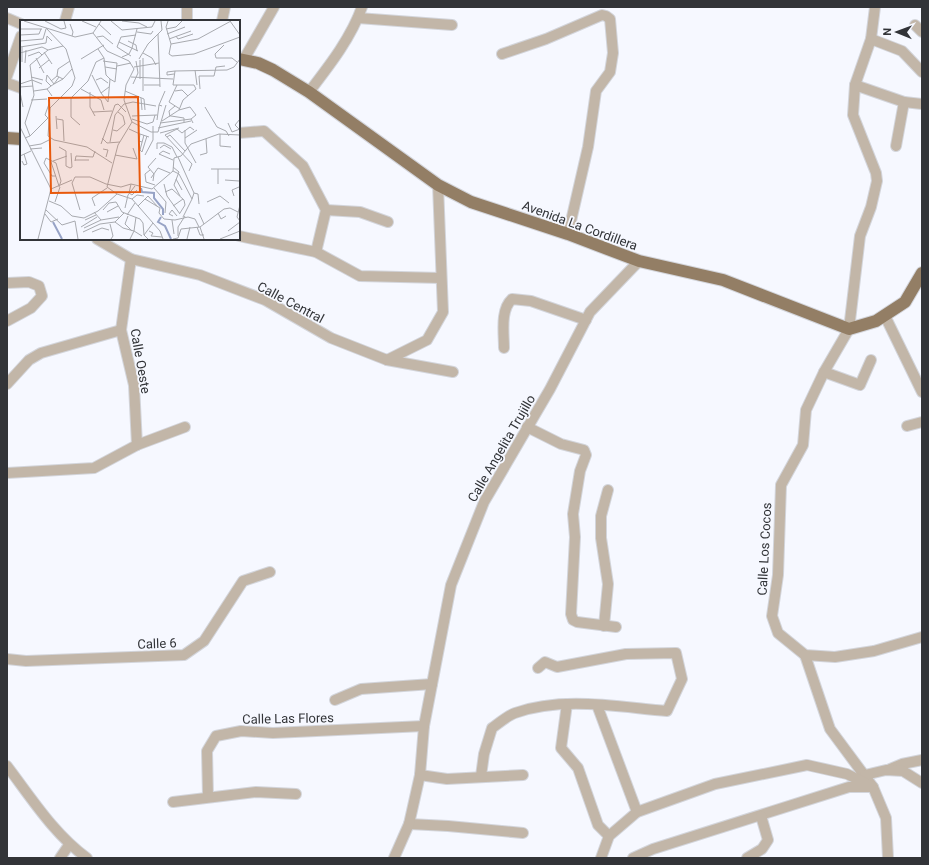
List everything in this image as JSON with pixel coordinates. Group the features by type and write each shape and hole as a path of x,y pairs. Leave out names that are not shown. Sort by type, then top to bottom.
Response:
{"main road":[{"name":"Avenida La Cordillera","path":"242,59 273,70 309,92 438,185 471,202 568,234 639,261 723,280 849,329"},
{"path":"7,138 20,139"},
{"path":"849,329 876,322 905,302 922,273"}],"street":[{"path":"65,20 69,7"},
{"path":"187,7 187,20"},
{"path":"222,20 225,7"},
{"path":"242,59 274,7"},
{"path":"309,92 333,62 358,18 362,7"},
{"path":"849,329 860,236 871,207 877,181 876,173 853,116 855,85 871,39 876,7"},
{"path":"502,54 546,39 602,15 606,16 610,20 613,53 610,72 596,91 588,146 568,234"},
{"path":"7,18 20,24"},
{"path":"358,18 452,25"},
{"path":"7,76 20,39"},
{"path":"871,39 902,51 922,72"},
{"path":"7,83 20,88"},
{"path":"855,85 904,102 922,104"},
{"path":"896,146 904,102"},
{"path":"240,134 264,131 303,166 326,210 316,252"},
{"path":"387,360 427,340 443,312 438,185"},
{"path":"326,210 360,212 388,222"},
{"path":"240,236 316,252 360,276 441,278"},
{"name":"Calle Central","path":"99,240 131,259 200,275 258,297 331,338 387,360 453,372"},
{"name":"Calle Oeste","path":"131,259 121,330 134,385 137,445"},
{"name":"Calle Angelita Trujillo","path":"394,858 409,824 420,775 424,726 451,585 484,502 550,389 590,312 639,261"},
{"path":"7,283 29,282 39,286 42,296 31,308 7,321"},
{"path":"504,348 505,314 508,303 512,299 531,301 586,320"},
{"path":"885,316 922,392"},
{"name":"Calle Los Cocos","path":"805,655 778,633 772,616 778,575 781,485 803,445 806,410 824,372 849,329"},
{"path":"7,384 29,360 41,353 121,330"},
{"path":"824,372 860,386 871,360"},
{"path":"907,426 922,422"},
{"path":"7,473 94,468 137,445 185,427"},
{"path":"527,428 562,444 584,450 586,455 580,471 572,514 575,538 571,614 573,620 577,622 616,627"},
{"path":"604,626 608,584 601,538 601,516 608,490"},
{"name":"Calle 6","path":"7,659 26,661 184,655 204,641 244,581 270,572"},
{"path":"888,858 886,818 873,787 830,729 805,655 835,657 874,651 922,637"},
{"path":"481,776 484,754 492,728 514,713 542,706 567,704 667,711 682,679 676,653 626,654 556,667 545,662 538,668"},
{"path":"335,700 362,689 432,684"},
{"path":"567,704 561,748 578,768 598,825 609,836"},
{"path":"597,705 637,812"},
{"name":"Calle Las Flores","path":"208,798 207,751 216,736 241,731 273,733 424,726"},
{"path":"865,775 902,764 922,760"},
{"path":"601,858 609,836 637,812 715,784 807,765 847,774 873,787"},
{"path":"7,766 50,824 69,845 87,858"},
{"path":"886,770 903,771 922,784"},
{"path":"420,775 447,779 481,776 523,775"},
{"path":"632,858 653,849 849,787 873,787"},
{"path":"173,802 256,792 296,794"},
{"path":"747,858 762,849 768,840 761,816"},
{"path":"409,824 523,833"},
{"path":"60,858 69,845"}]}
